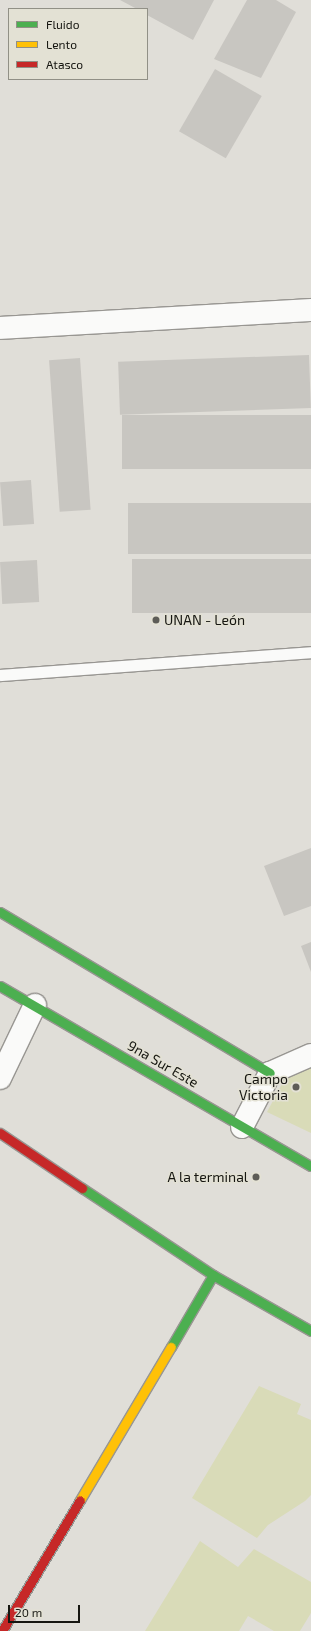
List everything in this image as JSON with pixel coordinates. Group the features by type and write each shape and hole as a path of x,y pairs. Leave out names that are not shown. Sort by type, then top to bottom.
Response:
{"street":[{"path":"0,328 311,310"},
{"path":"0,912 270,1073"},
{"name":"9na Sur Este","path":"0,986 311,1166"},
{"path":"0,1078 35,1005"},
{"path":"242,1126 270,1073 311,1055"},
{"path":"0,1133 213,1275 311,1331"},
{"path":"2,1631 213,1275"}],"lane":[{"path":"0,675 311,652"}],"green space":[{"name":"Campo Victoria","path":"311,1055 311,1133 267,1112 293,1063"},
{"path":"259,1386 301,1404 297,1414 311,1420 311,1495 305,1501 268,1525 257,1538 192,1498"},
{"path":"200,1541 238,1567 254,1549 311,1582 311,1613 300,1631 274,1631 248,1616 239,1631 145,1631"}],"building":[{"path":"120,0 214,0 193,40 148,16 148,8 135,8"},
{"path":"247,0 276,0 296,12 261,78 214,59"},
{"path":"215,69 262,96 226,158 179,131"},
{"path":"309,355 311,408 120,415 118,362"},
{"path":"80,358 91,510 60,512 49,360"},
{"path":"122,415 311,415 311,469 122,469"},
{"path":"31,480 34,524 3,526 0,482"},
{"path":"128,503 311,503 311,554 128,554"},
{"path":"132,559 311,559 311,613 132,613"},
{"path":"37,560 39,602 2,604 0,562"},
{"path":"311,848 311,906 284,916 264,866"},
{"path":"311,942 311,972 301,946"}],"traffic: fast":[{"path":"0,912 270,1073"},
{"path":"0,986 311,1166"},
{"path":"82,1188 213,1275 311,1331"},
{"path":"171,1347 213,1275"}],"traffic: slow":[{"path":"80,1500 171,1347"}],"traffic: jam":[{"path":"0,1133 82,1188"},
{"path":"2,1631 80,1500"}],"place":[{"name":"UNAN - León","path":"156,620"},
{"name":"Campo Victoria","path":"296,1087"},
{"name":"A la terminal","path":"256,1177"}]}
